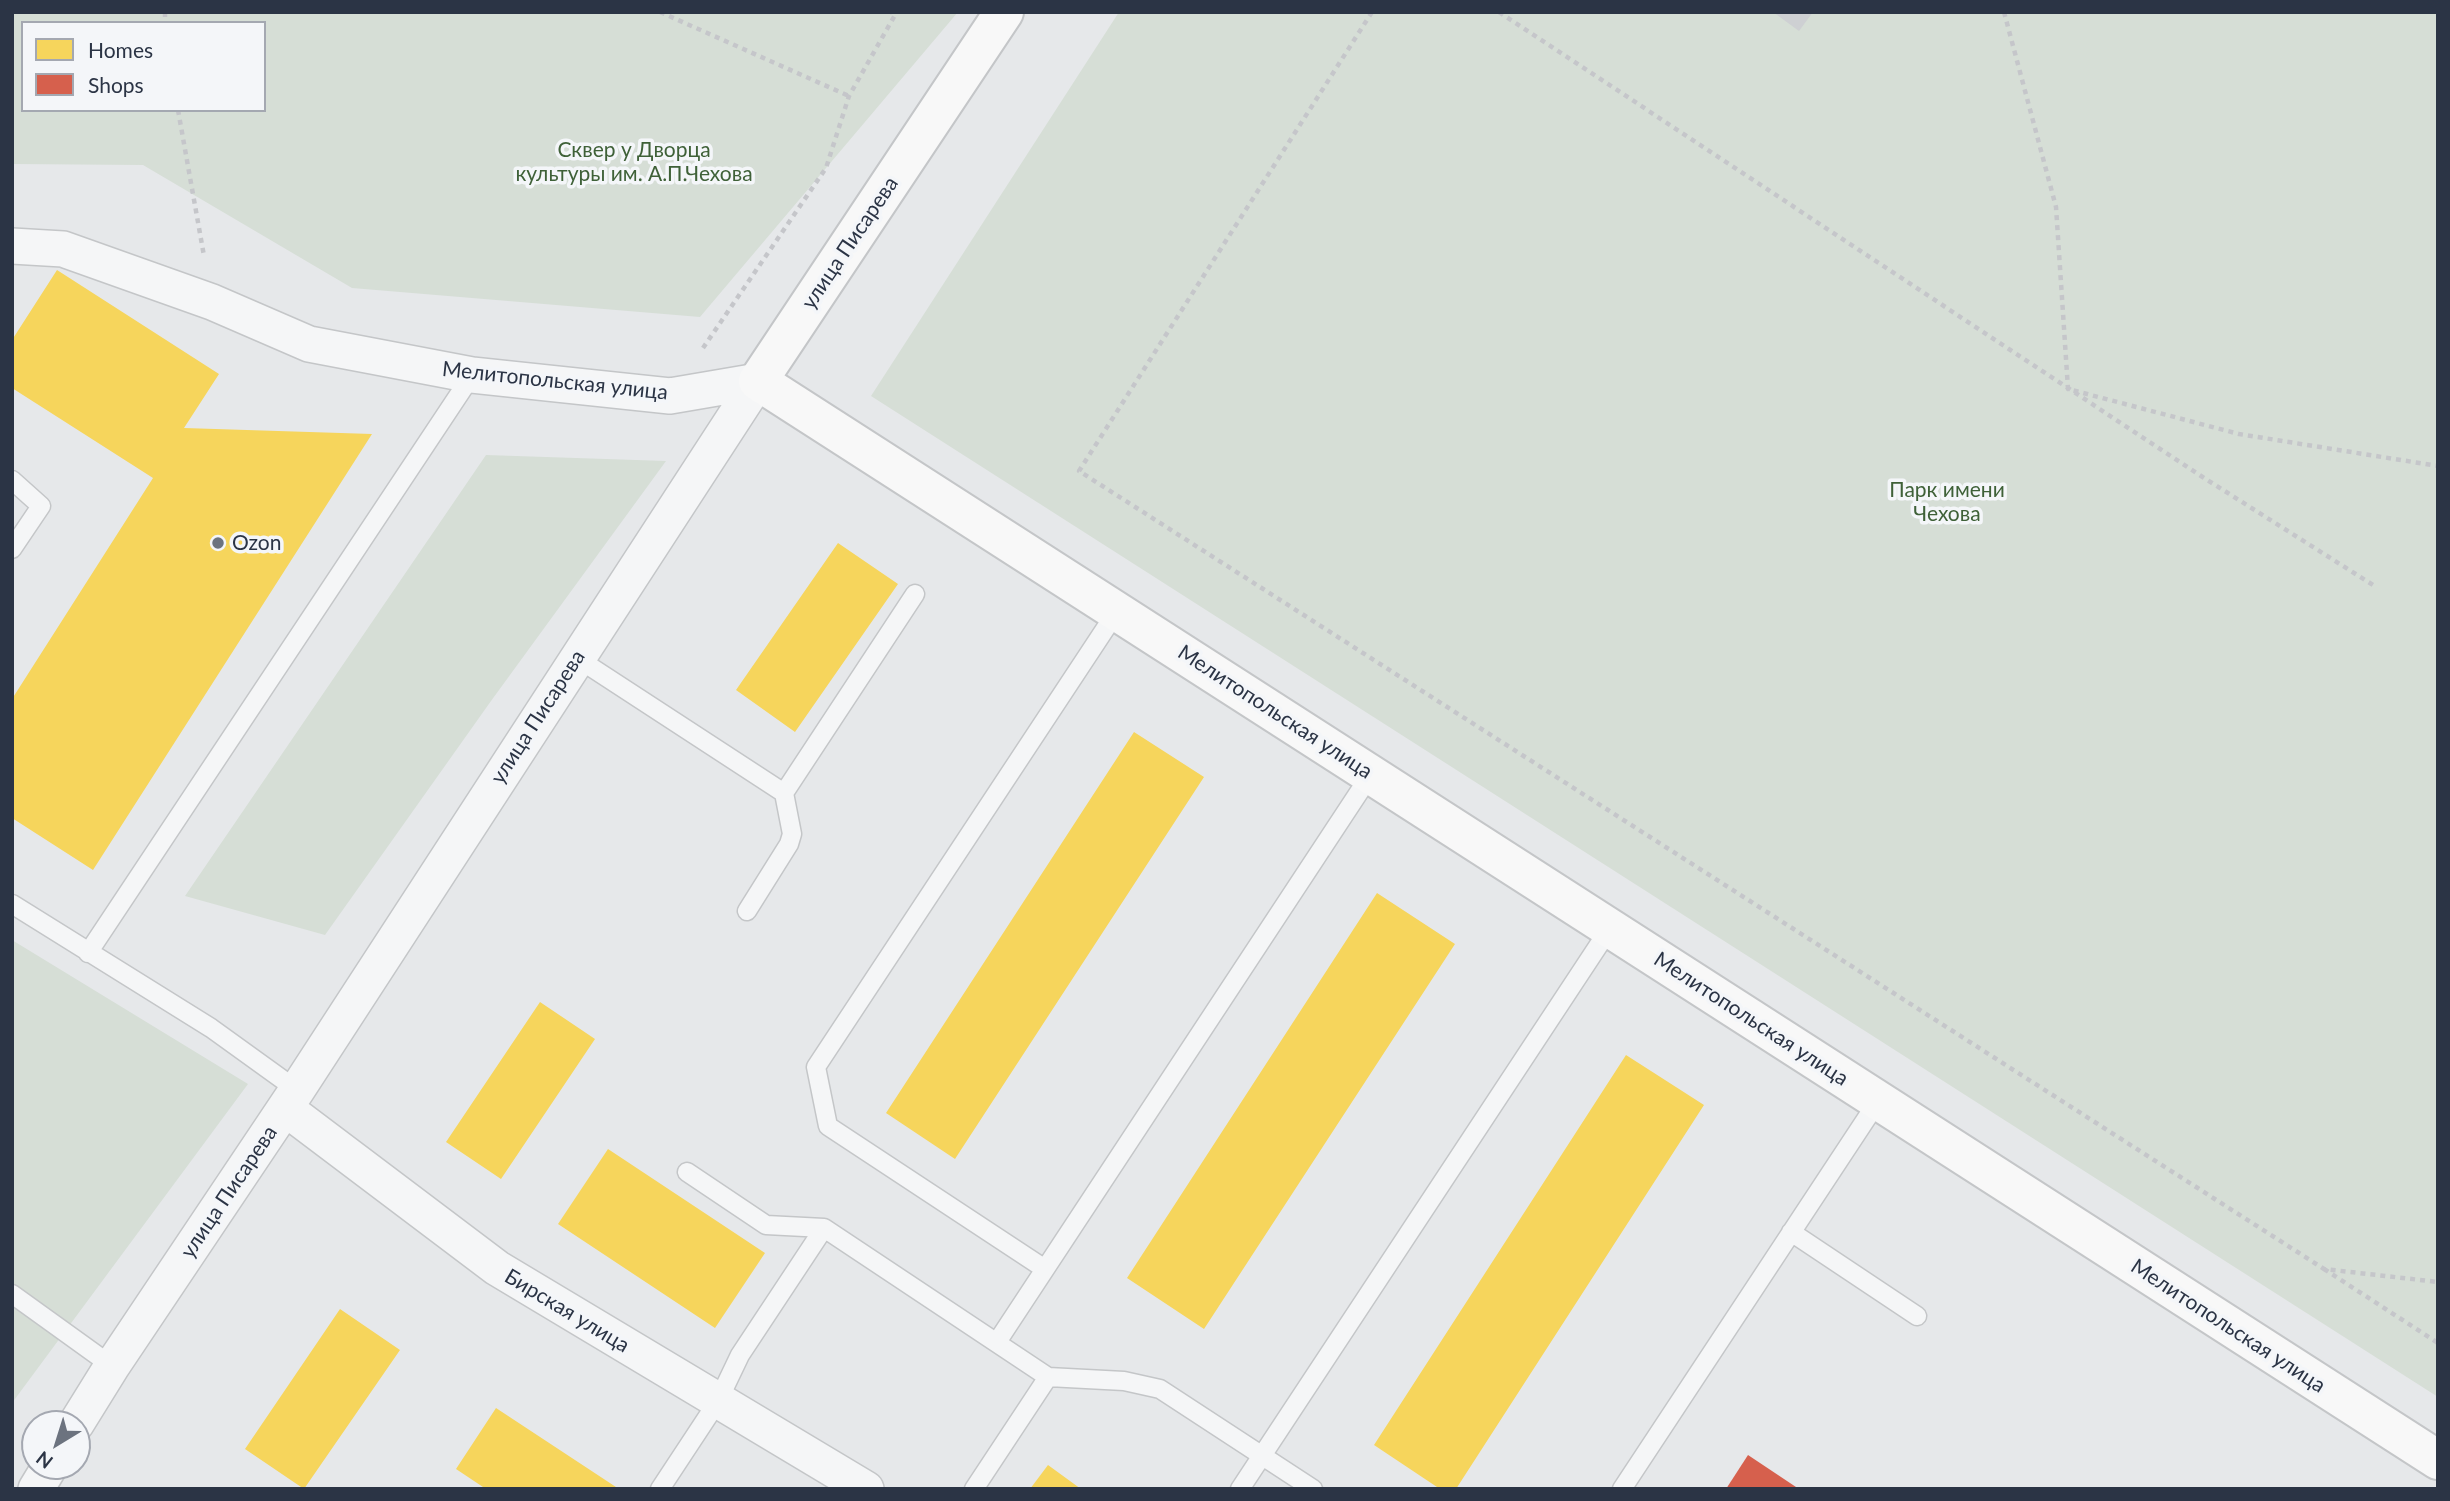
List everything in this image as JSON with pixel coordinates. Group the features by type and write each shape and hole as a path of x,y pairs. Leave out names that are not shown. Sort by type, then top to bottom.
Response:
{"main road":[{"name":"улица Писарева","path":"758,381 1004,12"},
{"name":"Мелитопольская улица","path":"758,381 2438,1460"}],"street":[{"name":"Мелитопольская улица","path":"12,246 63,249 212,302 309,344 472,375 670,396 758,381"},
{"name":"улица Писарева","path":"85,1410 291,1099 758,381"},
{"name":"Бирская улица","path":"291,1099 497,1268 866,1489"}],"lane":[{"path":"88,953 472,375"},
{"path":"12,480 41,506 12,549"},
{"path":"747,911 789,844 792,834 784,793 915,594"},
{"path":"1045,1269 828,1126 816,1067 1117,611"},
{"path":"577,658 784,793"},
{"path":"996,1342 1371,774"},
{"path":"12,904 211,1028 291,1099"},
{"path":"1240,1489 1610,928"},
{"path":"1622,1489 1878,1101"},
{"path":"687,1172 766,1225 824,1228 1048,1377 1124,1381 1160,1389 1313,1489"},
{"path":"660,1489 718,1401 740,1355 824,1228"},
{"path":"1791,1232 1917,1316"},
{"path":"12,1294 112,1366"},
{"path":"974,1489 1048,1377"}],"path":[{"path":"660,12 849,96"},
{"path":"670,396 826,168 849,96 895,15 891,12"},
{"path":"1373,12 1079,471 2438,1342"},
{"path":"1499,12 2068,389 2373,585"},
{"path":"2004,12 2056,207 2068,389"},
{"path":"178,112 199,228"},
{"path":"2068,389 2239,435 2438,466"},
{"path":"2324,1269 2438,1282"}],"green space":[{"name":"Сквер у Дворца культуры им. А.П.Чехова","path":"12,12 958,12 700,317 352,288 143,165 12,164"},
{"name":"Парк имени Чехова","path":"1119,12 2438,12 2438,1397 871,396"},
{"path":"486,455 666,461 325,935 185,896"},
{"path":"12,940 248,1084 12,1403"}],"building: Homes":[{"path":"57,270 219,374 184,428 372,434 93,870 12,818 12,699 153,478 12,388 12,340"},
{"path":"838,543 898,584 795,732 736,690"},
{"path":"1134,732 1204,777 955,1159 886,1113"},
{"path":"1377,893 1455,944 1204,1329 1127,1278"},
{"path":"540,1002 595,1039 501,1179 446,1142"},
{"path":"1626,1055 1704,1105 1456,1489 1440,1489 1374,1445"},
{"path":"608,1149 765,1253 715,1328 558,1224"},
{"path":"340,1309 400,1350 304,1489 245,1449"},
{"path":"496,1408 619,1489 486,1489 456,1469"},
{"path":"1048,1465 1081,1489 1030,1489"}],"building: Shops":[{"path":"1748,1455 1799,1489 1726,1489"}],"building: Other":[{"path":"1773,12 1813,12 1799,31"}],"place":[{"name":"Ozon","path":"218,543"}]}
